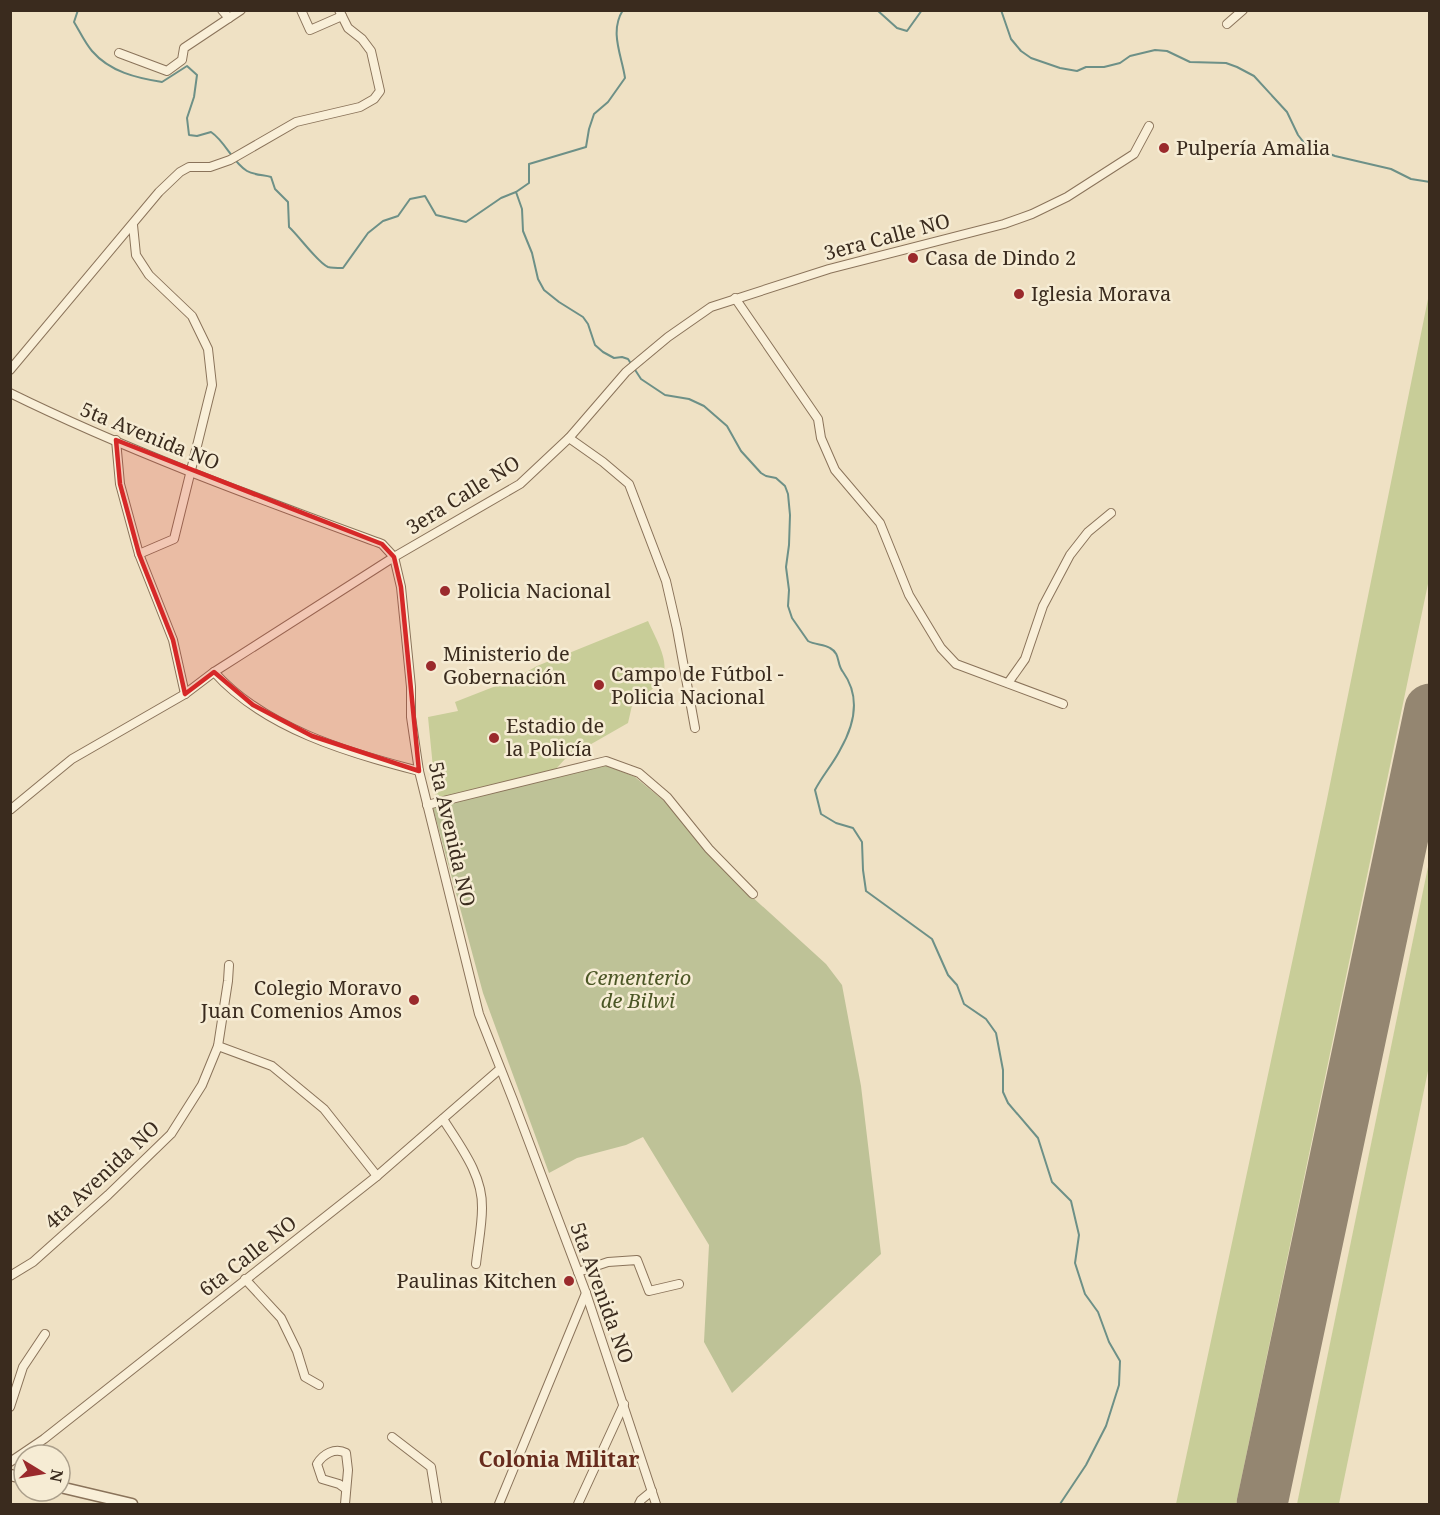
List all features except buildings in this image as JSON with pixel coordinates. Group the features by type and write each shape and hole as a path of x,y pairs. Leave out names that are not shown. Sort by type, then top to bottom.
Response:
{"street":[{"path":"222,10 229,18"},
{"path":"119,53 167,71 182,60 184,48 241,10"},
{"path":"10,370 159,192 180,172 189,167 210,167 230,160 296,122 360,107 374,99 380,91 371,51 362,39 348,28 340,13 310,30 301,10"},
{"path":"1227,24 1244,10"},
{"name":"3era Calle NO","path":"10,810 72,759 185,694 214,672 394,557 520,484 569,438 626,372 668,337 711,307 829,269 1007,223 1032,214 1067,197 1134,154 1149,126"},
{"path":"133,225 136,255 149,275 192,316 208,349 212,385 174,539 139,555"},
{"path":"735,298 818,419 821,438 835,470 880,523 909,595 941,648 956,663 1063,704"},
{"name":"5ta Avenida NO","path":"10,393 60,417 190,471 382,544 394,557 401,587 407,636 411,717 419,771 478,1014 586,1293 656,1504"},
{"path":"569,438 629,484 666,581 695,728"},
{"path":"116,440 120,484 139,555 173,640 185,694"},
{"path":"1008,683 1025,659 1043,606 1070,555 1088,532 1112,513"},
{"path":"214,672 230,690 253,705 312,736 342,750 419,771"},
{"path":"427,805 606,761 639,773 667,797 709,849 753,894"},
{"name":"4ta Avenida NO","path":"10,1275 33,1262 171,1134 202,1085 218,1046 228,981 228,965"},
{"path":"218,1046 273,1066 324,1109 377,1176"},
{"name":"6ta Calle NO","path":"10,1462 44,1439 377,1176 500,1069"},
{"path":"443,1119 472,1164 481,1195 482,1207 476,1264"},
{"path":"578,1272 608,1262 637,1260 649,1290 679,1284"},
{"path":"245,1279 281,1318 297,1351 305,1377 319,1385"},
{"path":"499,1504 586,1293"},
{"path":"10,1407 23,1367 45,1334"},
{"path":"578,1504 624,1404"},
{"path":"392,1437 431,1467 437,1504"},
{"path":"345,1504 348,1470 346,1453 338,1450 322,1456 317,1464 322,1479 339,1484 346,1489"},
{"path":"72,1490 132,1504"},
{"path":"639,1504 652,1491"}],"highlighted area":[{"path":"116,440 382,544 394,557 401,587 419,771 312,736 253,705 214,672 185,694 173,640 139,554 120,484"}],"green space":[{"path":"1429,294 1429,579 1236,1504 1176,1504 1326,804"},
{"path":"648,621 663,657 663,676 648,693 633,701 628,723 565,759 554,771 519,781 436,798 428,717 458,711 455,702"},
{"name":"Cementerio de Bilwi","path":"605,765 635,777 663,800 749,894 826,964 842,985 861,1086 881,1254 732,1393 704,1342 709,1245 643,1137 626,1145 577,1158 549,1173 483,993 433,808"},
{"path":"1429,862 1429,1066 1339,1504 1297,1504"}],"waterway":[{"path":"78,10 74,22 85,41 99,58 115,69 162,82 187,66 197,75 194,97 187,118 189,135 197,136 211,132 247,171 271,177 275,189 288,202 289,227 324,265 343,268 368,233 383,221 398,216 410,199 425,196 436,215 466,222 501,198 529,183 529,164 586,147 594,114 608,102 625,78 617,35 619,18 623,10"},
{"path":"877,10 897,28 907,31 922,10"},
{"path":"1001,10 1011,39 1021,51 1031,58 1060,68 1077,71 1086,67 1104,67 1120,63 1130,56 1155,50 1167,51 1190,62 1226,63 1237,67 1254,76 1287,112 1305,144 1335,156 1391,169 1411,179 1430,182"},
{"path":"516,192 522,209 523,231 532,253 538,279 544,290 583,317 588,324 595,345 603,352 614,358 628,359 641,379 665,395 689,399 704,406 727,426 741,451 761,473 776,478 785,486 790,515 786,567 789,590 788,606 792,618 808,641 828,647 836,653 841,669 849,681 854,701 852,720 845,740 815,790 821,814 836,823 853,828 862,842 866,891 932,939 948,975 957,985 964,1004 986,1019 996,1033 1003,1070 1003,1092 1008,1103 1038,1138 1052,1182 1071,1201 1079,1235 1075,1263 1085,1294 1098,1312 1109,1342 1120,1361 1119,1385 1106,1426 1086,1465 1060,1504"}],"runway":[{"path":"1262,1504 1430,709"}],"place":[{"name":"Pulpería Amalia","path":"1164,148"},
{"name":"Casa de Dindo 2","path":"913,258"},
{"name":"Iglesia Morava","path":"1019,294"},
{"name":"Policia Nacional","path":"445,591"},
{"name":"Ministerio de Gobernación","path":"431,666"},
{"name":"Campo de Fútbol - Policia Nacional","path":"599,685"},
{"name":"Estadio de la Policía","path":"494,738"},
{"name":"Colegio Moravo Juan Comenios Amos","path":"414,1000"},
{"name":"Paulinas Kitchen","path":"569,1281"}],"district":[{"name":"Colonia Militar","path":"559,1460"}]}
